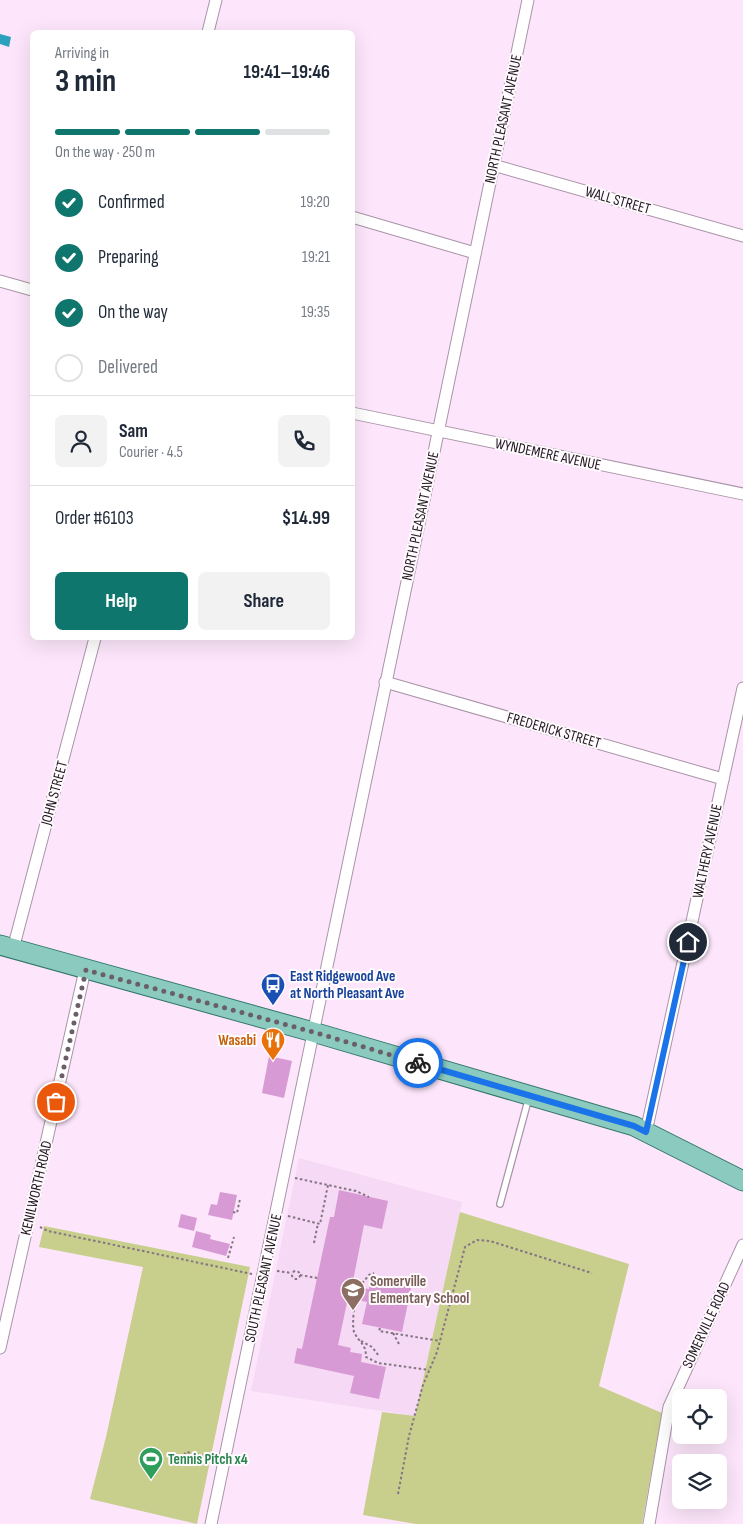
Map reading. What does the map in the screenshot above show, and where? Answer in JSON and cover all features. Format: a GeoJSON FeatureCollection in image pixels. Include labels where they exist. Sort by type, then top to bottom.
{"type":"FeatureCollection","features":[{"type":"Feature","properties":{"kind":"main road"},"geometry":{"type":"LineString","coordinates":[[7,947],[313,1032],[634,1126],[743,1181]]}},
{"type":"Feature","properties":{"kind":"street"},"geometry":{"type":"LineString","coordinates":[[208,30],[216,0]]}},
{"type":"Feature","properties":{"kind":"street","name":"NORTH PLEASANT AVENUE"},"geometry":{"type":"LineString","coordinates":[[313,1032],[494,165],[526,0]]}},
{"type":"Feature","properties":{"kind":"street","name":"WALL STREET"},"geometry":{"type":"LineString","coordinates":[[494,165],[743,236]]}},
{"type":"Feature","properties":{"kind":"street"},"geometry":{"type":"LineString","coordinates":[[355,218],[475,253]]}},
{"type":"Feature","properties":{"kind":"street"},"geometry":{"type":"LineString","coordinates":[[0,280],[30,289]]}},
{"type":"Feature","properties":{"kind":"street","name":"WYNDEMERE AVENUE"},"geometry":{"type":"LineString","coordinates":[[355,414],[743,494]]}},
{"type":"Feature","properties":{"kind":"street","name":"JOHN STREET"},"geometry":{"type":"LineString","coordinates":[[7,947],[94,640]]}},
{"type":"Feature","properties":{"kind":"street","name":"FREDERICK STREET"},"geometry":{"type":"LineString","coordinates":[[385,682],[723,779]]}},
{"type":"Feature","properties":{"kind":"street","name":"WALTHERY AVENUE"},"geometry":{"type":"LineString","coordinates":[[646,1132],[743,688]]}},
{"type":"Feature","properties":{"kind":"street","name":"KENILWORTH ROAD"},"geometry":{"type":"LineString","coordinates":[[0,1348],[86,970]]}},
{"type":"Feature","properties":{"kind":"street","name":"SOUTH PLEASANT AVENUE"},"geometry":{"type":"LineString","coordinates":[[211,1524],[313,1032]]}},
{"type":"Feature","properties":{"kind":"street","name":"SOMERVILLE ROAD"},"geometry":{"type":"LineString","coordinates":[[649,1524],[669,1407],[743,1245]]}},
{"type":"Feature","properties":{"kind":"lane"},"geometry":{"type":"LineString","coordinates":[[500,1204],[530,1095]]}},
{"type":"Feature","properties":{"kind":"path"},"geometry":{"type":"LineString","coordinates":[[295,1178],[360,1192],[369,1197]]}},
{"type":"Feature","properties":{"kind":"path"},"geometry":{"type":"LineString","coordinates":[[314,1243],[328,1184]]}},
{"type":"Feature","properties":{"kind":"path"},"geometry":{"type":"LineString","coordinates":[[233,1212],[237,1213],[240,1199]]}},
{"type":"Feature","properties":{"kind":"path"},"geometry":{"type":"LineString","coordinates":[[288,1216],[318,1223]]}},
{"type":"Feature","properties":{"kind":"path"},"geometry":{"type":"LineString","coordinates":[[40,1227],[67,1235],[252,1274]]}},
{"type":"Feature","properties":{"kind":"path"},"geometry":{"type":"LineString","coordinates":[[228,1258],[234,1237]]}},
{"type":"Feature","properties":{"kind":"path"},"geometry":{"type":"LineString","coordinates":[[398,1494],[409,1436],[429,1370],[437,1352],[465,1247],[474,1241],[490,1241],[592,1273]]}},
{"type":"Feature","properties":{"kind":"path"},"geometry":{"type":"LineString","coordinates":[[292,1274],[296,1270],[300,1275]]}},
{"type":"Feature","properties":{"kind":"path"},"geometry":{"type":"LineString","coordinates":[[277,1271],[292,1274],[296,1278],[300,1275],[317,1278]]}},
{"type":"Feature","properties":{"kind":"path"},"geometry":{"type":"LineString","coordinates":[[359,1287],[368,1275],[374,1273]]}},
{"type":"Feature","properties":{"kind":"path"},"geometry":{"type":"LineString","coordinates":[[355,1300],[352,1310],[354,1329],[365,1347],[366,1357],[396,1366],[429,1370]]}},
{"type":"Feature","properties":{"kind":"path"},"geometry":{"type":"LineString","coordinates":[[380,1328],[379,1330],[440,1341]]}},
{"type":"Feature","properties":{"kind":"path"},"geometry":{"type":"LineString","coordinates":[[393,1333],[399,1344]]}},
{"type":"Feature","properties":{"kind":"path"},"geometry":{"type":"LineString","coordinates":[[361,1341],[372,1347],[379,1356]]}},
{"type":"Feature","properties":{"kind":"path"},"geometry":{"type":"LineString","coordinates":[[184,1455],[186,1452],[213,1458]]}},
{"type":"Feature","properties":{"kind":"shaded area","name":"Somerville Elementary School"},"geometry":{"type":"Polygon","coordinates":[[[299,1158],[462,1202],[415,1416],[251,1391],[299,1158]]]}},
{"type":"Feature","properties":{"kind":"green space"},"geometry":{"type":"Polygon","coordinates":[[[460,1212],[629,1264],[599,1386],[662,1413],[642,1524],[416,1524],[363,1515],[382,1412],[415,1416],[460,1212]]]}},
{"type":"Feature","properties":{"kind":"green space"},"geometry":{"type":"Polygon","coordinates":[[[44,1226],[250,1267],[197,1524],[90,1499],[106,1437],[143,1267],[39,1247],[44,1226]]]}},
{"type":"Feature","properties":{"kind":"water"},"geometry":{"type":"Polygon","coordinates":[[[0,34],[11,37],[9,47],[0,44],[0,34]]]}},
{"type":"Feature","properties":{"kind":"building"},"geometry":{"type":"Polygon","coordinates":[[[269,1056],[292,1061],[284,1098],[262,1093],[269,1056]]]}},
{"type":"Feature","properties":{"kind":"building"},"geometry":{"type":"Polygon","coordinates":[[[339,1190],[388,1201],[382,1229],[364,1225],[352,1286],[369,1289],[371,1279],[411,1288],[402,1332],[362,1324],[367,1302],[348,1298],[338,1345],[351,1348],[350,1352],[362,1354],[361,1362],[386,1367],[379,1399],[350,1393],[354,1376],[294,1363],[297,1348],[302,1349],[330,1217],[334,1217],[339,1190]]]}},
{"type":"Feature","properties":{"kind":"building"},"geometry":{"type":"Polygon","coordinates":[[[220,1192],[237,1195],[232,1220],[208,1215],[211,1204],[217,1205],[220,1192]]]}},
{"type":"Feature","properties":{"kind":"building"},"geometry":{"type":"Polygon","coordinates":[[[181,1214],[197,1218],[194,1231],[178,1227],[181,1214]]]}},
{"type":"Feature","properties":{"kind":"building"},"geometry":{"type":"Polygon","coordinates":[[[196,1231],[211,1235],[210,1239],[230,1244],[226,1256],[192,1247],[196,1231]]]}},
{"type":"Feature","properties":{"kind":"way so far"},"geometry":{"type":"LineString","coordinates":[[56,1102],[86,970],[313,1032],[418,1063]]}},
{"type":"Feature","properties":{"kind":"place","name":"East Ridgewood Ave at North Pleasant Ave"},"geometry":{"type":"Point","coordinates":[273,1006]}},
{"type":"Feature","properties":{"kind":"place","name":"Wasabi"},"geometry":{"type":"Point","coordinates":[273,1061]}},
{"type":"Feature","properties":{"kind":"place","name":"Somerville Elementary School"},"geometry":{"type":"Point","coordinates":[353,1311]}},
{"type":"Feature","properties":{"kind":"place","name":"Tennis Pitch x4"},"geometry":{"type":"Point","coordinates":[151,1480]}},
{"type":"Feature","properties":{"kind":"route"},"geometry":{"type":"LineString","coordinates":[[418,1063],[634,1126],[646,1132],[688,942]]}}]}
